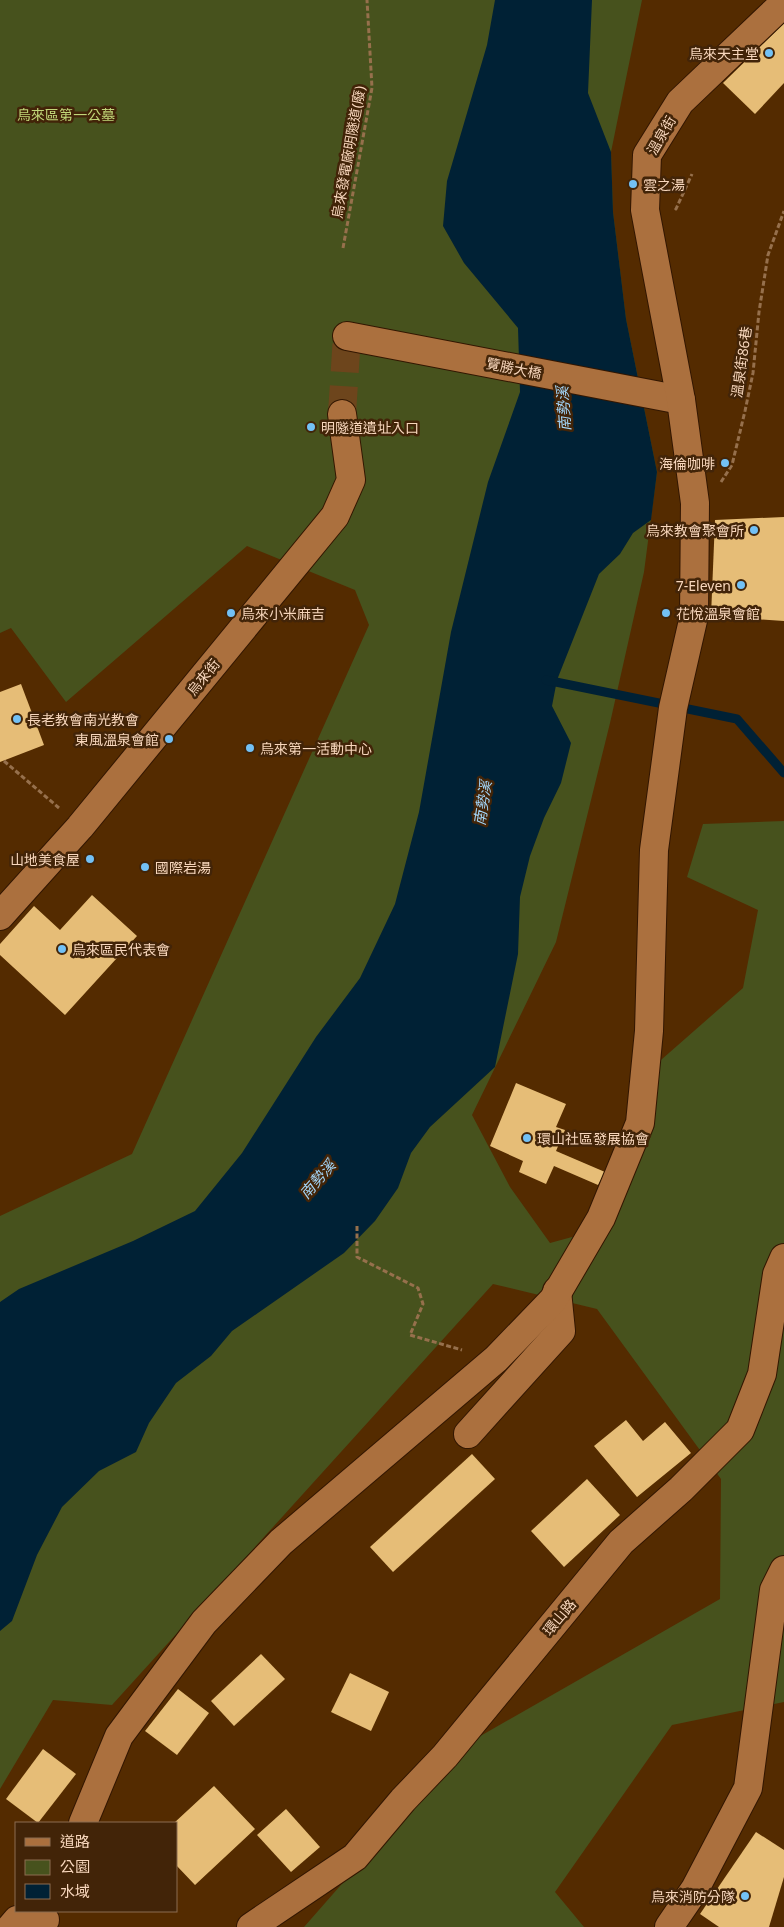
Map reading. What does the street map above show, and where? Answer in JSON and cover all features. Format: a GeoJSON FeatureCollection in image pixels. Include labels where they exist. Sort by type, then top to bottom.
{"type":"FeatureCollection","features":[{"type":"Feature","properties":{"kind":"street","name":"溫泉街"},"geometry":{"type":"LineString","coordinates":[[83,1822],[119,1736],[204,1622],[281,1542],[496,1359],[553,1300],[601,1218],[640,1123],[649,1031],[654,850],[672,708],[694,616],[695,503],[681,400],[645,210],[647,156],[680,102],[784,3]]}},
{"type":"Feature","properties":{"kind":"street","name":"覽勝大橋"},"geometry":{"type":"LineString","coordinates":[[347,336],[681,400]]}},
{"type":"Feature","properties":{"kind":"street","name":"烏來街"},"geometry":{"type":"LineString","coordinates":[[0,916],[80,827],[335,516],[351,480],[342,414]]}},
{"type":"Feature","properties":{"kind":"street","name":"環山路"},"geometry":{"type":"LineString","coordinates":[[251,1927],[354,1857],[403,1800],[445,1756],[621,1542],[682,1488],[740,1430],[762,1374],[777,1274],[784,1258]]}},
{"type":"Feature","properties":{"kind":"street"},"geometry":{"type":"LineString","coordinates":[[468,1434],[561,1331],[557,1291]]}},
{"type":"Feature","properties":{"kind":"street"},"geometry":{"type":"LineString","coordinates":[[669,1927],[695,1889],[748,1788],[774,1590],[784,1570]]}},
{"type":"Feature","properties":{"kind":"street"},"geometry":{"type":"LineString","coordinates":[[11,1927],[17,1920],[45,1919]]}},
{"type":"Feature","properties":{"kind":"path","name":"烏來發電廠明隧道(廢)"},"geometry":{"type":"LineString","coordinates":[[343,248],[372,88],[367,0]]}},
{"type":"Feature","properties":{"kind":"path","name":"溫泉街86巷"},"geometry":{"type":"LineString","coordinates":[[695,503],[722,481],[732,464],[753,373],[759,312],[768,255],[784,211]]}},
{"type":"Feature","properties":{"kind":"path"},"geometry":{"type":"LineString","coordinates":[[4,761],[80,827]]}},
{"type":"Feature","properties":{"kind":"path"},"geometry":{"type":"LineString","coordinates":[[357,1226],[357,1257],[418,1288],[423,1304],[410,1336],[496,1359]]}},
{"type":"Feature","properties":{"kind":"green space","name":"烏來區第一公墓"},"geometry":{"type":"Polygon","coordinates":[[[0,0],[642,0],[611,152],[613,212],[626,319],[657,472],[644,572],[610,723],[556,942],[472,1115],[510,1187],[550,1243],[605,1228],[645,1074],[743,988],[758,910],[687,877],[703,824],[784,821],[784,1702],[672,1725],[555,1892],[584,1927],[304,1927],[463,1746],[720,1599],[721,1479],[597,1309],[493,1284],[112,1705],[53,1700],[0,1789],[0,1216],[132,1154],[369,625],[355,590],[247,546],[66,702],[11,628],[0,633],[0,0]]]}},
{"type":"Feature","properties":{"kind":"water","name":"南勢溪"},"geometry":{"type":"Polygon","coordinates":[[[495,0],[592,0],[588,93],[611,152],[613,212],[626,319],[657,472],[651,520],[633,533],[620,554],[599,574],[557,680],[552,706],[571,743],[561,783],[544,818],[530,856],[520,897],[518,954],[495,1067],[430,1127],[411,1153],[398,1188],[375,1221],[344,1253],[232,1331],[211,1356],[176,1383],[149,1423],[136,1452],[99,1471],[62,1507],[37,1555],[12,1621],[0,1631],[0,1302],[19,1289],[133,1241],[195,1211],[242,1153],[316,1037],[360,978],[395,904],[419,812],[451,632],[488,482],[520,392],[518,328],[464,263],[443,226],[447,181],[487,45],[495,0]]]}},
{"type":"Feature","properties":{"kind":"building","name":"烏來天主堂"},"geometry":{"type":"Polygon","coordinates":[[[784,23],[784,83],[755,114],[723,83],[784,23]]]}},
{"type":"Feature","properties":{"kind":"building"},"geometry":{"type":"Polygon","coordinates":[[[784,517],[784,621],[711,616],[715,520],[784,517]]]}},
{"type":"Feature","properties":{"kind":"building","name":"長老教會南光教會"},"geometry":{"type":"Polygon","coordinates":[[[21,684],[44,745],[0,762],[0,692],[21,684]]]}},
{"type":"Feature","properties":{"kind":"building","name":"烏來區民代表會"},"geometry":{"type":"Polygon","coordinates":[[[92,895],[137,936],[65,1015],[0,955],[0,944],[34,906],[60,930],[92,895]]]}},
{"type":"Feature","properties":{"kind":"building","name":"環山社區發展協會"},"geometry":{"type":"Polygon","coordinates":[[[516,1083],[566,1104],[556,1127],[565,1130],[556,1151],[605,1172],[598,1185],[554,1166],[546,1184],[519,1172],[523,1161],[490,1146],[516,1083]]]}},
{"type":"Feature","properties":{"kind":"building"},"geometry":{"type":"Polygon","coordinates":[[[626,1420],[643,1441],[665,1422],[691,1453],[637,1497],[594,1446],[626,1420]]]}},
{"type":"Feature","properties":{"kind":"building"},"geometry":{"type":"Polygon","coordinates":[[[472,1454],[495,1479],[393,1572],[370,1547],[472,1454]]]}},
{"type":"Feature","properties":{"kind":"building"},"geometry":{"type":"Polygon","coordinates":[[[587,1479],[620,1515],[564,1567],[531,1531],[587,1479]]]}},
{"type":"Feature","properties":{"kind":"building"},"geometry":{"type":"Polygon","coordinates":[[[261,1654],[285,1679],[234,1726],[211,1701],[261,1654]]]}},
{"type":"Feature","properties":{"kind":"building"},"geometry":{"type":"Polygon","coordinates":[[[350,1673],[389,1692],[371,1731],[331,1712],[350,1673]]]}},
{"type":"Feature","properties":{"kind":"building"},"geometry":{"type":"Polygon","coordinates":[[[178,1689],[209,1713],[177,1755],[145,1731],[178,1689]]]}},
{"type":"Feature","properties":{"kind":"building"},"geometry":{"type":"Polygon","coordinates":[[[43,1749],[76,1774],[39,1822],[6,1799],[43,1749]]]}},
{"type":"Feature","properties":{"kind":"building"},"geometry":{"type":"Polygon","coordinates":[[[214,1786],[255,1829],[195,1885],[178,1867],[178,1822],[175,1822],[214,1786]]]}},
{"type":"Feature","properties":{"kind":"building"},"geometry":{"type":"Polygon","coordinates":[[[286,1809],[320,1847],[291,1872],[257,1835],[286,1809]]]}},
{"type":"Feature","properties":{"kind":"building","name":"烏來消防分隊"},"geometry":{"type":"Polygon","coordinates":[[[756,1832],[784,1850],[784,1877],[769,1927],[719,1927],[700,1914],[756,1832]]]}},
{"type":"Feature","properties":{"kind":"waterway"},"geometry":{"type":"LineString","coordinates":[[546,680],[737,719],[784,773]]}},
{"type":"Feature","properties":{"kind":"tunnel"},"geometry":{"type":"LineString","coordinates":[[342,414],[347,336]]}},
{"type":"Feature","properties":{"kind":"place","name":"烏來天主堂"},"geometry":{"type":"Point","coordinates":[769,53]}},
{"type":"Feature","properties":{"kind":"place","name":"雲之湯"},"geometry":{"type":"Point","coordinates":[633,184]}},
{"type":"Feature","properties":{"kind":"place","name":"明隧道遺址入口"},"geometry":{"type":"Point","coordinates":[311,427]}},
{"type":"Feature","properties":{"kind":"place","name":"海倫咖啡"},"geometry":{"type":"Point","coordinates":[725,463]}},
{"type":"Feature","properties":{"kind":"place","name":"烏來教會聚會所"},"geometry":{"type":"Point","coordinates":[754,530]}},
{"type":"Feature","properties":{"kind":"place","name":"7-Eleven"},"geometry":{"type":"Point","coordinates":[741,585]}},
{"type":"Feature","properties":{"kind":"place","name":"烏來小米麻吉"},"geometry":{"type":"Point","coordinates":[231,613]}},
{"type":"Feature","properties":{"kind":"place","name":"花悅溫泉會館"},"geometry":{"type":"Point","coordinates":[666,613]}},
{"type":"Feature","properties":{"kind":"place","name":"長老教會南光教會"},"geometry":{"type":"Point","coordinates":[17,719]}},
{"type":"Feature","properties":{"kind":"place","name":"東風溫泉會館"},"geometry":{"type":"Point","coordinates":[169,739]}},
{"type":"Feature","properties":{"kind":"place","name":"烏來第一活動中心"},"geometry":{"type":"Point","coordinates":[250,748]}},
{"type":"Feature","properties":{"kind":"place","name":"山地美食屋"},"geometry":{"type":"Point","coordinates":[90,859]}},
{"type":"Feature","properties":{"kind":"place","name":"國際岩湯"},"geometry":{"type":"Point","coordinates":[145,867]}},
{"type":"Feature","properties":{"kind":"place","name":"烏來區民代表會"},"geometry":{"type":"Point","coordinates":[62,949]}},
{"type":"Feature","properties":{"kind":"place","name":"環山社區發展協會"},"geometry":{"type":"Point","coordinates":[527,1138]}},
{"type":"Feature","properties":{"kind":"place","name":"烏來消防分隊"},"geometry":{"type":"Point","coordinates":[745,1896]}}]}
